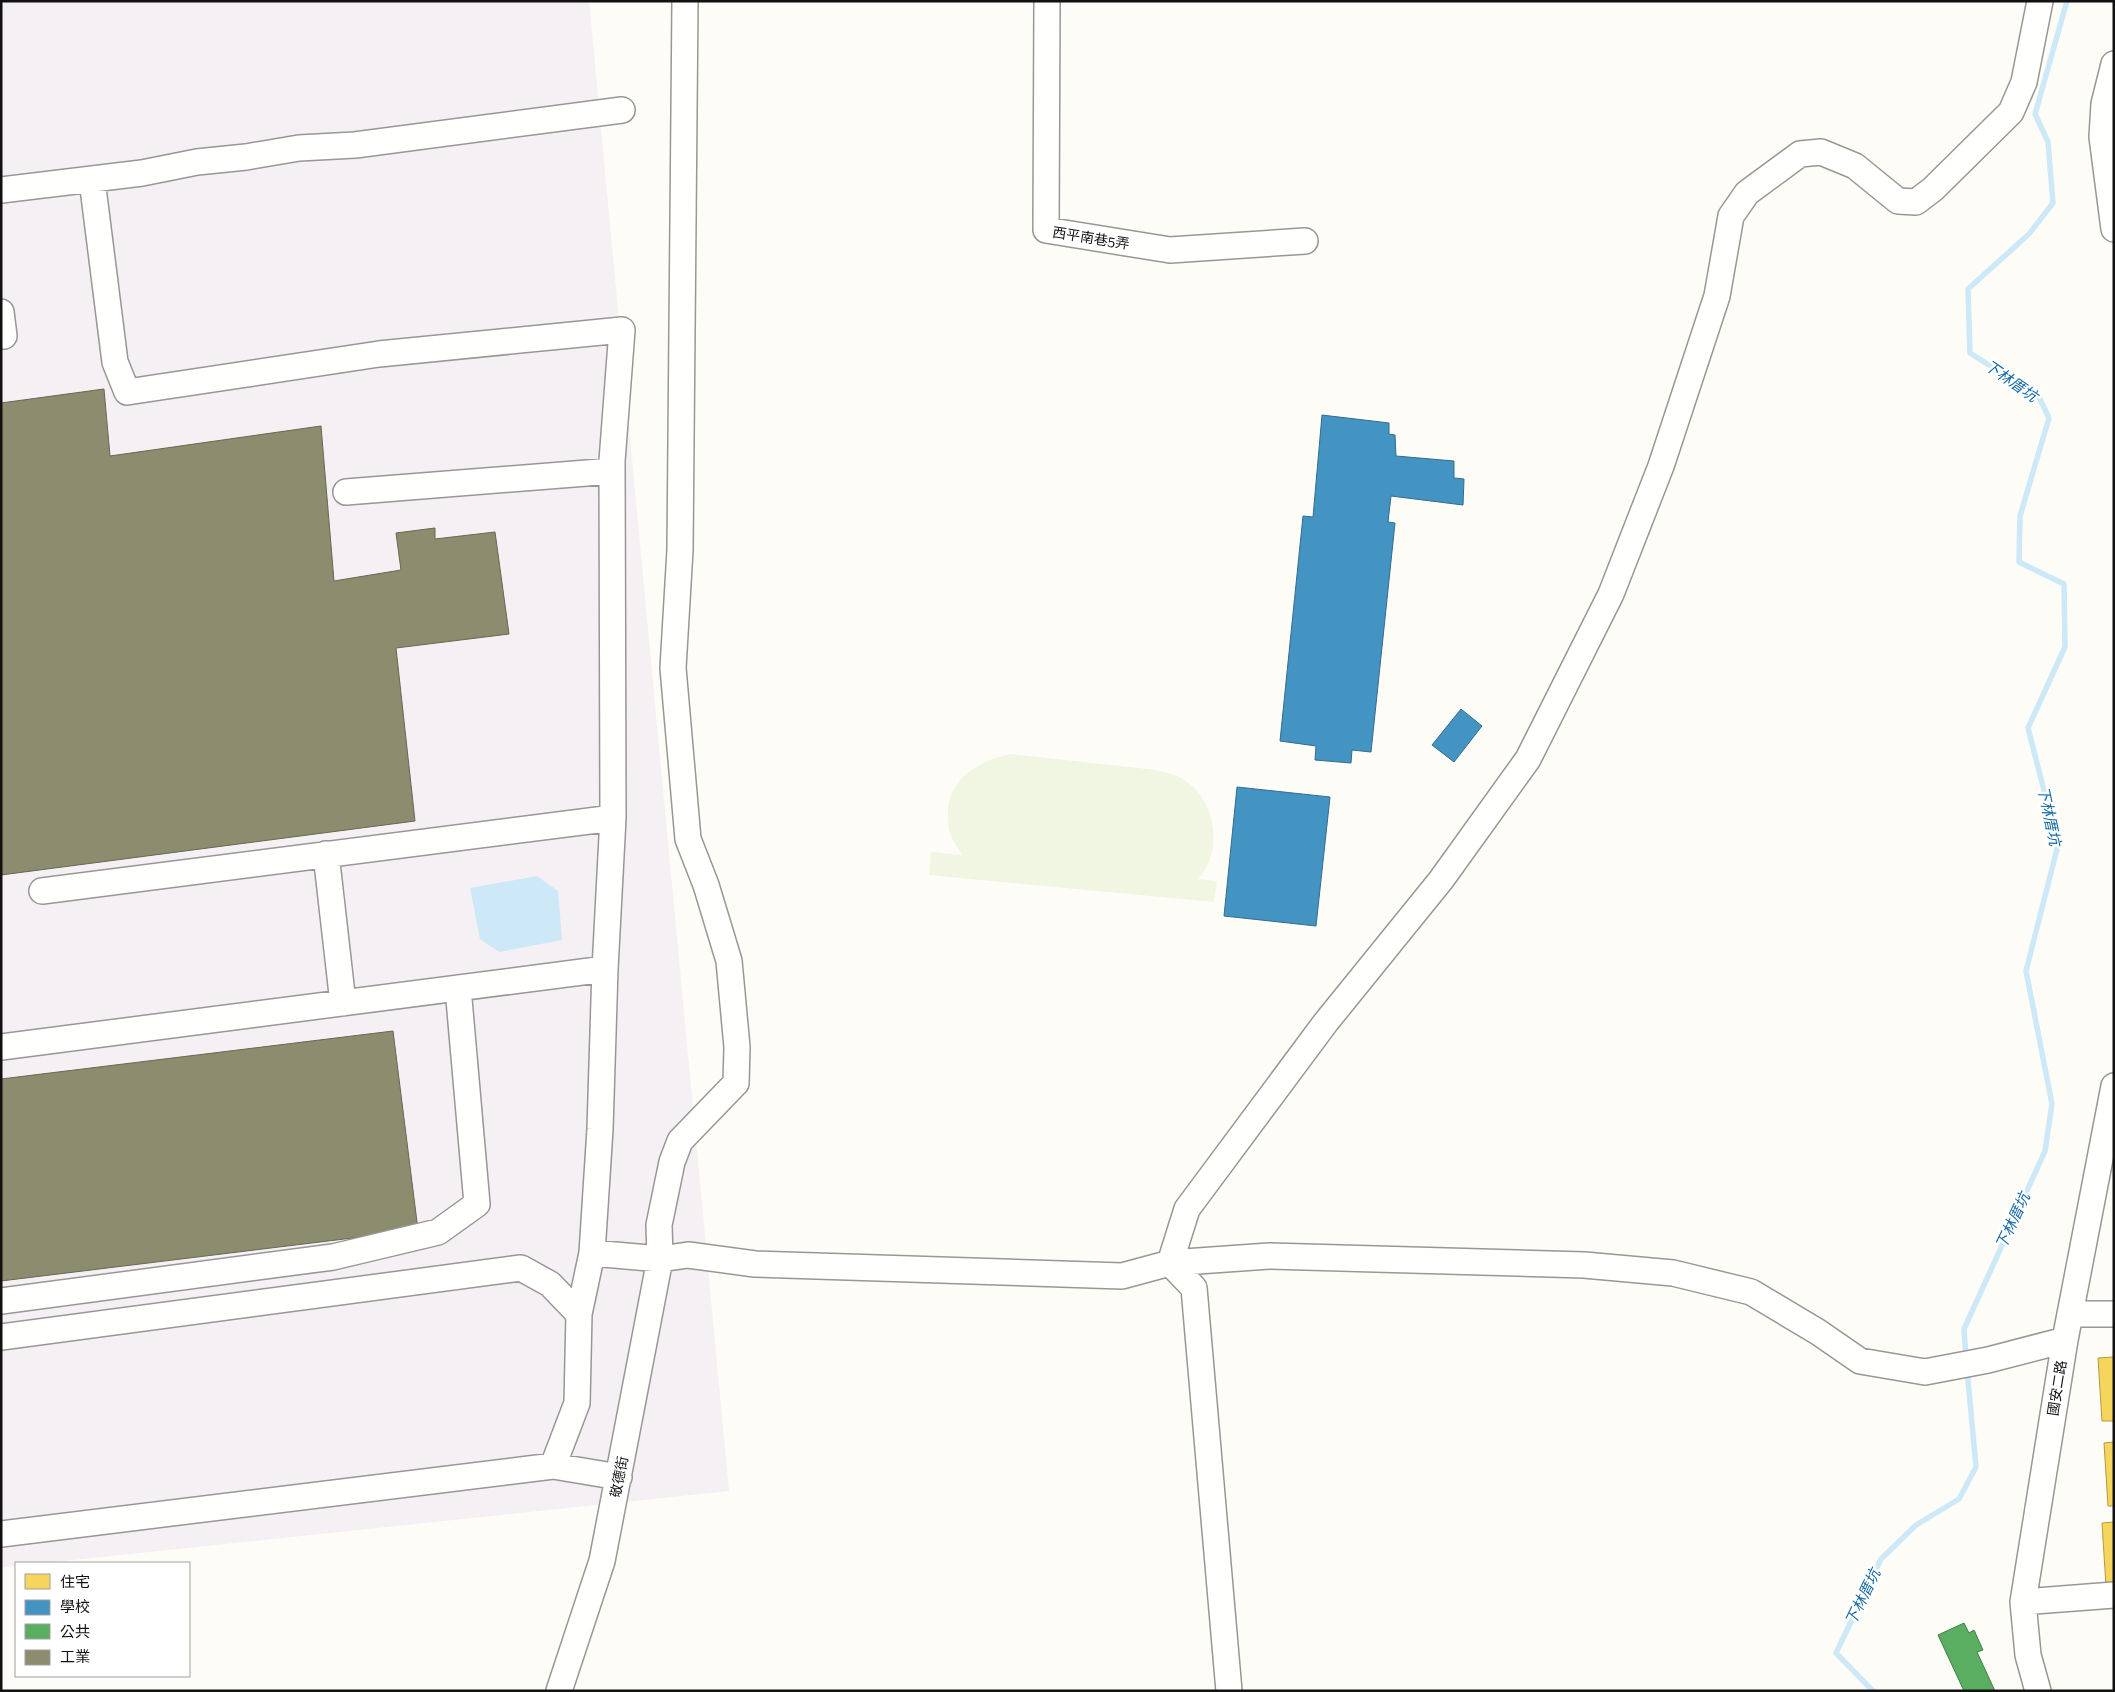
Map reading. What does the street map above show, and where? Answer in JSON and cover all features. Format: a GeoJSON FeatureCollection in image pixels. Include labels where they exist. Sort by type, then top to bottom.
{"type":"FeatureCollection","features":[{"type":"Feature","properties":{"kind":"street","name":"敬德街"},"geometry":{"type":"LineString","coordinates":[[559,1691],[602,1561],[660,1259],[659,1225],[672,1162],[680,1141],[736,1083],[736,1047],[729,961],[706,885],[688,839],[673,668],[680,550],[685,1]]}},
{"type":"Feature","properties":{"kind":"street","name":"西平南巷5弄"},"geometry":{"type":"LineString","coordinates":[[1047,1],[1046,230],[1170,250],[1305,241]]}},
{"type":"Feature","properties":{"kind":"street"},"geometry":{"type":"LineString","coordinates":[[1170,1263],[1187,1209],[1326,1022],[1441,880],[1528,759],[1611,594],[1661,466],[1717,296],[1731,216],[1747,193],[1800,154],[1821,152],[1855,166],[1898,201],[1916,202],[1933,189],[2011,112],[2024,82],[2040,1]]}},
{"type":"Feature","properties":{"kind":"street"},"geometry":{"type":"LineString","coordinates":[[2114,64],[2104,104],[2102,137],[2114,229]]}},
{"type":"Feature","properties":{"kind":"street"},"geometry":{"type":"LineString","coordinates":[[1,190],[92,180],[197,162],[246,157],[299,148],[355,145],[622,110]]}},
{"type":"Feature","properties":{"kind":"street"},"geometry":{"type":"LineString","coordinates":[[92,180],[115,362],[127,392],[379,354],[622,330],[612,471],[613,818],[605,969],[600,1129],[592,1253],[579,1314],[577,1403],[553,1466]]}},
{"type":"Feature","properties":{"kind":"street"},"geometry":{"type":"LineString","coordinates":[[346,492],[612,471]]}},
{"type":"Feature","properties":{"kind":"street"},"geometry":{"type":"LineString","coordinates":[[42,891],[613,818]]}},
{"type":"Feature","properties":{"kind":"street"},"geometry":{"type":"LineString","coordinates":[[326,854],[343,1003]]}},
{"type":"Feature","properties":{"kind":"street"},"geometry":{"type":"LineString","coordinates":[[1,1047],[605,969]]}},
{"type":"Feature","properties":{"kind":"street"},"geometry":{"type":"LineString","coordinates":[[1,1301],[333,1257],[438,1232],[477,1204],[458,988]]}},
{"type":"Feature","properties":{"kind":"street","name":"國安二路"},"geometry":{"type":"LineString","coordinates":[[2038,1691],[2028,1655],[2023,1602],[2065,1340],[2113,1092]]}},
{"type":"Feature","properties":{"kind":"street"},"geometry":{"type":"LineString","coordinates":[[592,1253],[660,1259],[688,1255],[755,1264],[1122,1276],[1170,1263],[1269,1256],[1584,1265],[1673,1273],[1750,1292],[1818,1332],[1860,1360],[1925,1372],[1979,1362],[2065,1340]]}},
{"type":"Feature","properties":{"kind":"street"},"geometry":{"type":"LineString","coordinates":[[1170,1263],[1194,1288],[1229,1691]]}},
{"type":"Feature","properties":{"kind":"street"},"geometry":{"type":"LineString","coordinates":[[1,1337],[521,1268],[550,1284],[579,1314]]}},
{"type":"Feature","properties":{"kind":"street"},"geometry":{"type":"LineString","coordinates":[[2070,1314],[2114,1314]]}},
{"type":"Feature","properties":{"kind":"street"},"geometry":{"type":"LineString","coordinates":[[1,1534],[553,1466],[619,1477]]}},
{"type":"Feature","properties":{"kind":"street"},"geometry":{"type":"LineString","coordinates":[[2023,1602],[2114,1595]]}},
{"type":"Feature","properties":{"kind":"shaded area"},"geometry":{"type":"Polygon","coordinates":[[[1,1],[589,1],[729,1491],[54,1562],[15,1562],[15,1566],[1,1568],[1,1]]]}},
{"type":"Feature","properties":{"kind":"green space"},"geometry":{"type":"Polygon","coordinates":[[[1011,754],[1156,770],[1183,779],[1200,794],[1211,818],[1213,844],[1211,857],[1206,869],[1198,879],[1217,881],[1214,902],[929,875],[931,852],[962,855],[952,838],[948,825],[950,800],[960,780],[978,766],[1011,754]]]}},
{"type":"Feature","properties":{"kind":"water"},"geometry":{"type":"Polygon","coordinates":[[[537,876],[558,891],[562,940],[499,952],[480,939],[470,888],[537,876]]]}},
{"type":"Feature","properties":{"kind":"building: 住宅"},"geometry":{"type":"Polygon","coordinates":[[[2114,1357],[2114,1421],[2102,1421],[2098,1358],[2114,1357]]]}},
{"type":"Feature","properties":{"kind":"building: 住宅"},"geometry":{"type":"Polygon","coordinates":[[[2114,1442],[2114,1506],[2108,1506],[2104,1443],[2114,1442]]]}},
{"type":"Feature","properties":{"kind":"building: 住宅"},"geometry":{"type":"Polygon","coordinates":[[[2114,1522],[2114,1586],[2106,1586],[2102,1523],[2114,1522]]]}},
{"type":"Feature","properties":{"kind":"building: 學校"},"geometry":{"type":"Polygon","coordinates":[[[1322,415],[1389,423],[1389,434],[1395,435],[1396,456],[1454,461],[1454,478],[1464,479],[1463,505],[1391,496],[1388,522],[1395,523],[1371,752],[1352,750],[1351,763],[1315,760],[1316,746],[1280,741],[1303,516],[1313,517],[1322,415]]]}},
{"type":"Feature","properties":{"kind":"building: 學校"},"geometry":{"type":"Polygon","coordinates":[[[1461,709],[1482,726],[1454,762],[1432,745],[1461,709]]]}},
{"type":"Feature","properties":{"kind":"building: 學校"},"geometry":{"type":"Polygon","coordinates":[[[1237,787],[1330,797],[1316,926],[1224,916],[1237,787]]]}},
{"type":"Feature","properties":{"kind":"building: 公共"},"geometry":{"type":"Polygon","coordinates":[[[1964,1623],[1969,1633],[1974,1630],[1983,1650],[1977,1652],[1995,1691],[1964,1691],[1938,1635],[1964,1623]]]}},
{"type":"Feature","properties":{"kind":"building: 工業"},"geometry":{"type":"Polygon","coordinates":[[[104,389],[110,456],[321,426],[334,581],[401,570],[396,533],[435,528],[435,539],[495,532],[509,634],[396,648],[415,821],[1,875],[1,403],[104,389]]]}},
{"type":"Feature","properties":{"kind":"building: 工業"},"geometry":{"type":"Polygon","coordinates":[[[393,1031],[418,1230],[1,1281],[1,1079],[393,1031]]]}},
{"type":"Feature","properties":{"kind":"waterway","name":"下林厝坑"},"geometry":{"type":"LineString","coordinates":[[1966,1358],[1964,1329],[2045,1151],[2052,1104],[2026,971],[2058,845],[2028,728],[2065,647],[2064,584],[2019,562],[2020,516],[2049,418],[2039,397],[1970,353],[1968,289],[2029,234],[2053,203],[2048,142],[2035,114],[2067,1]]}},
{"type":"Feature","properties":{"kind":"waterway","name":"下林厝坑"},"geometry":{"type":"LineString","coordinates":[[1873,1691],[1836,1653],[1881,1559],[1916,1525],[1959,1499],[1976,1467],[1967,1369]]}}]}
